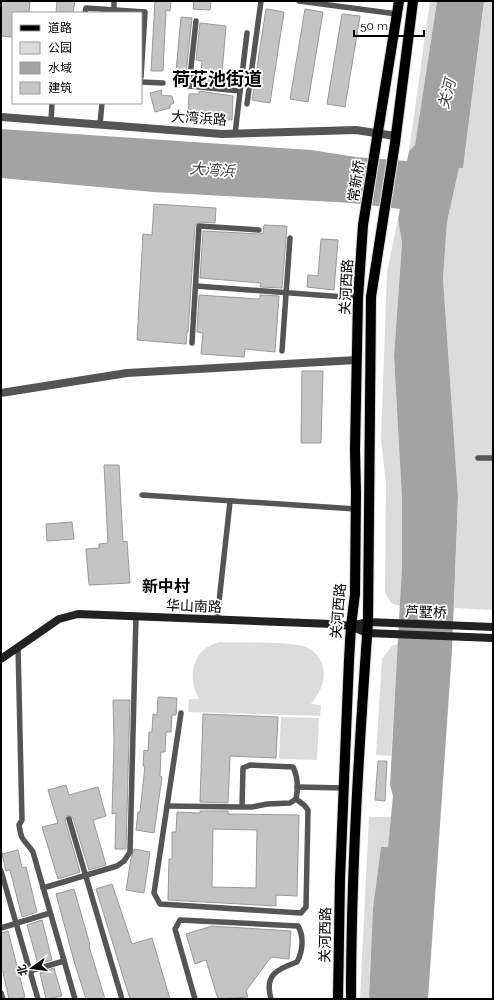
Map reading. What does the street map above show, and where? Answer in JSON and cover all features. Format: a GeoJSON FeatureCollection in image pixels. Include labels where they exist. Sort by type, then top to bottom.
{"type":"FeatureCollection","features":[{"type":"Feature","properties":{"kind":"main road"},"geometry":{"type":"LineString","coordinates":[[378,138],[399,1]]}},
{"type":"Feature","properties":{"kind":"main road"},"geometry":{"type":"LineString","coordinates":[[395,139],[412,1]]}},
{"type":"Feature","properties":{"kind":"main road","name":"常新桥"},"geometry":{"type":"LineString","coordinates":[[363,225],[378,138]]}},
{"type":"Feature","properties":{"kind":"main road","name":"关河西路"},"geometry":{"type":"LineString","coordinates":[[351,996],[352,876],[363,666],[368,622],[371,297],[395,139]]}},
{"type":"Feature","properties":{"kind":"main road","name":"关河西路"},"geometry":{"type":"LineString","coordinates":[[337,999],[350,626],[355,594],[355,450],[358,298],[363,225]]}},
{"type":"Feature","properties":{"kind":"street","name":"大湾浜路"},"geometry":{"type":"LineString","coordinates":[[1,117],[235,134],[356,130],[378,138],[395,139]]}},
{"type":"Feature","properties":{"kind":"street"},"geometry":{"type":"LineString","coordinates":[[1,393],[127,373],[357,360]]}},
{"type":"Feature","properties":{"kind":"street","name":"华山南路"},"geometry":{"type":"LineString","coordinates":[[1,659],[59,619],[78,614],[350,626]]}},
{"type":"Feature","properties":{"kind":"street","name":"芦墅桥"},"geometry":{"type":"LineString","coordinates":[[350,626],[368,622],[493,627]]}},
{"type":"Feature","properties":{"kind":"street"},"geometry":{"type":"LineString","coordinates":[[350,626],[367,633]]}},
{"type":"Feature","properties":{"kind":"street","name":"芦墅桥"},"geometry":{"type":"LineString","coordinates":[[367,633],[493,638]]}},
{"type":"Feature","properties":{"kind":"street"},"geometry":{"type":"LineString","coordinates":[[337,999],[351,996]]}},
{"type":"Feature","properties":{"kind":"lane"},"geometry":{"type":"LineString","coordinates":[[114,1],[114,12]]}},
{"type":"Feature","properties":{"kind":"lane"},"geometry":{"type":"LineString","coordinates":[[247,104],[261,1]]}},
{"type":"Feature","properties":{"kind":"lane"},"geometry":{"type":"LineString","coordinates":[[299,1],[397,14]]}},
{"type":"Feature","properties":{"kind":"lane"},"geometry":{"type":"LineString","coordinates":[[85,12],[86,8],[114,12],[146,12],[142,64]]}},
{"type":"Feature","properties":{"kind":"lane"},"geometry":{"type":"LineString","coordinates":[[196,21],[189,86],[240,91]]}},
{"type":"Feature","properties":{"kind":"lane"},"geometry":{"type":"LineString","coordinates":[[235,134],[247,33]]}},
{"type":"Feature","properties":{"kind":"lane"},"geometry":{"type":"LineString","coordinates":[[142,82],[164,83]]}},
{"type":"Feature","properties":{"kind":"lane"},"geometry":{"type":"LineString","coordinates":[[51,121],[52,104]]}},
{"type":"Feature","properties":{"kind":"lane"},"geometry":{"type":"LineString","coordinates":[[100,124],[102,104]]}},
{"type":"Feature","properties":{"kind":"lane"},"geometry":{"type":"LineString","coordinates":[[192,343],[199,226],[260,230]]}},
{"type":"Feature","properties":{"kind":"lane"},"geometry":{"type":"LineString","coordinates":[[282,351],[290,238]]}},
{"type":"Feature","properties":{"kind":"lane"},"geometry":{"type":"LineString","coordinates":[[196,286],[358,298]]}},
{"type":"Feature","properties":{"kind":"lane"},"geometry":{"type":"LineString","coordinates":[[478,458],[493,458]]}},
{"type":"Feature","properties":{"kind":"lane"},"geometry":{"type":"LineString","coordinates":[[142,495],[230,502],[356,508]]}},
{"type":"Feature","properties":{"kind":"lane"},"geometry":{"type":"LineString","coordinates":[[217,620],[230,502]]}},
{"type":"Feature","properties":{"kind":"lane"},"geometry":{"type":"LineString","coordinates":[[43,888],[117,866],[124,861],[130,852],[136,616]]}},
{"type":"Feature","properties":{"kind":"lane"},"geometry":{"type":"LineString","coordinates":[[18,646],[22,820],[19,825],[22,841],[32,852],[75,999]]}},
{"type":"Feature","properties":{"kind":"lane"},"geometry":{"type":"LineString","coordinates":[[182,713],[154,893],[160,904],[301,913],[306,907],[308,810],[296,799]]}},
{"type":"Feature","properties":{"kind":"lane"},"geometry":{"type":"LineString","coordinates":[[242,807],[243,768],[250,765],[293,767],[296,774],[296,799]]}},
{"type":"Feature","properties":{"kind":"lane"},"geometry":{"type":"LineString","coordinates":[[297,787],[344,788]]}},
{"type":"Feature","properties":{"kind":"lane"},"geometry":{"type":"LineString","coordinates":[[167,806],[252,807],[267,804],[290,803],[296,799]]}},
{"type":"Feature","properties":{"kind":"lane"},"geometry":{"type":"LineString","coordinates":[[69,820],[122,999]]}},
{"type":"Feature","properties":{"kind":"lane"},"geometry":{"type":"LineString","coordinates":[[1,870],[38,999]]}},
{"type":"Feature","properties":{"kind":"lane"},"geometry":{"type":"LineString","coordinates":[[1,928],[50,913]]}},
{"type":"Feature","properties":{"kind":"lane"},"geometry":{"type":"LineString","coordinates":[[195,999],[175,929],[180,920],[298,926],[302,933],[300,955],[297,962],[281,968],[269,981],[267,987],[270,999]]}},
{"type":"Feature","properties":{"kind":"lane"},"geometry":{"type":"LineString","coordinates":[[30,971],[64,961]]}},
{"type":"Feature","properties":{"kind":"lane"},"geometry":{"type":"LineString","coordinates":[[1,993],[3,999]]}},
{"type":"Feature","properties":{"kind":"green space"},"geometry":{"type":"Polygon","coordinates":[[[430,1],[437,1],[415,145],[409,151],[430,1]]]}},
{"type":"Feature","properties":{"kind":"green space"},"geometry":{"type":"Polygon","coordinates":[[[484,1],[493,1],[493,610],[454,608],[458,497],[443,278],[447,222],[459,168],[463,168],[484,1]]]}},
{"type":"Feature","properties":{"kind":"green space"},"geometry":{"type":"Polygon","coordinates":[[[398,219],[402,243],[394,356],[402,499],[402,566],[400,606],[391,603],[385,593],[386,484],[381,439],[387,272],[398,219]]]}},
{"type":"Feature","properties":{"kind":"green space"},"geometry":{"type":"Polygon","coordinates":[[[220,642],[289,644],[306,647],[312,651],[321,661],[324,672],[322,687],[311,704],[321,705],[320,716],[188,712],[189,699],[199,699],[193,681],[194,664],[204,650],[211,645],[220,642]]]}},
{"type":"Feature","properties":{"kind":"green space"},"geometry":{"type":"Polygon","coordinates":[[[393,645],[398,645],[391,756],[376,755],[382,659],[393,645]]]}},
{"type":"Feature","properties":{"kind":"green space"},"geometry":{"type":"Polygon","coordinates":[[[281,717],[319,718],[317,760],[279,759],[281,717]]]}},
{"type":"Feature","properties":{"kind":"green space"},"geometry":{"type":"Polygon","coordinates":[[[369,817],[391,817],[388,848],[381,847],[373,908],[369,999],[360,999],[369,817]]]}},
{"type":"Feature","properties":{"kind":"water"},"geometry":{"type":"Polygon","coordinates":[[[437,1],[484,1],[463,168],[459,168],[447,222],[443,278],[458,497],[452,651],[428,999],[369,999],[373,908],[381,847],[388,847],[393,796],[390,785],[402,566],[402,499],[394,356],[402,243],[398,219],[400,209],[352,203],[153,192],[1,178],[1,129],[311,150],[356,157],[407,161],[409,151],[415,145],[437,1]]]}},
{"type":"Feature","properties":{"kind":"building"},"geometry":{"type":"Polygon","coordinates":[[[1,1],[30,1],[29,12],[12,12],[12,37],[1,36],[1,1]]]}},
{"type":"Feature","properties":{"kind":"building"},"geometry":{"type":"Polygon","coordinates":[[[57,1],[75,1],[73,12],[56,12],[57,1]]]}},
{"type":"Feature","properties":{"kind":"building"},"geometry":{"type":"Polygon","coordinates":[[[155,1],[171,1],[170,11],[166,10],[163,71],[151,71],[155,1]]]}},
{"type":"Feature","properties":{"kind":"building"},"geometry":{"type":"Polygon","coordinates":[[[194,1],[211,1],[210,10],[193,9],[194,1]]]}},
{"type":"Feature","properties":{"kind":"building"},"geometry":{"type":"Polygon","coordinates":[[[266,9],[284,12],[270,103],[252,100],[266,9]]]}},
{"type":"Feature","properties":{"kind":"building"},"geometry":{"type":"Polygon","coordinates":[[[305,9],[323,12],[308,102],[290,99],[305,9]]]}},
{"type":"Feature","properties":{"kind":"building"},"geometry":{"type":"Polygon","coordinates":[[[342,14],[360,16],[345,107],[327,104],[342,14]]]}},
{"type":"Feature","properties":{"kind":"building"},"geometry":{"type":"Polygon","coordinates":[[[181,17],[192,18],[185,83],[175,82],[181,17]]]}},
{"type":"Feature","properties":{"kind":"building"},"geometry":{"type":"Polygon","coordinates":[[[200,23],[226,26],[221,85],[200,83],[202,61],[196,60],[200,23]]]}},
{"type":"Feature","properties":{"kind":"building"},"geometry":{"type":"Polygon","coordinates":[[[162,90],[161,95],[172,96],[174,103],[170,105],[170,108],[155,112],[150,93],[162,90]]]}},
{"type":"Feature","properties":{"kind":"building"},"geometry":{"type":"Polygon","coordinates":[[[199,91],[233,96],[232,120],[188,118],[189,94],[199,94],[199,91]]]}},
{"type":"Feature","properties":{"kind":"building"},"geometry":{"type":"Polygon","coordinates":[[[154,204],[216,208],[215,223],[199,222],[195,225],[186,344],[137,340],[143,234],[152,235],[154,204]]]}},
{"type":"Feature","properties":{"kind":"building"},"geometry":{"type":"Polygon","coordinates":[[[264,225],[287,226],[282,288],[260,287],[261,283],[200,278],[203,231],[259,234],[263,233],[264,225]]]}},
{"type":"Feature","properties":{"kind":"building"},"geometry":{"type":"Polygon","coordinates":[[[321,239],[338,240],[334,290],[307,287],[308,275],[318,276],[321,239]]]}},
{"type":"Feature","properties":{"kind":"building"},"geometry":{"type":"Polygon","coordinates":[[[199,295],[258,299],[260,298],[260,295],[279,296],[275,352],[245,349],[244,357],[201,354],[203,333],[197,332],[199,295]]]}},
{"type":"Feature","properties":{"kind":"building"},"geometry":{"type":"Polygon","coordinates":[[[302,371],[323,371],[321,443],[301,443],[302,371]]]}},
{"type":"Feature","properties":{"kind":"building"},"geometry":{"type":"Polygon","coordinates":[[[104,465],[119,465],[123,542],[127,541],[130,583],[89,585],[86,549],[99,548],[99,544],[108,543],[104,465]]]}},
{"type":"Feature","properties":{"kind":"building"},"geometry":{"type":"Polygon","coordinates":[[[72,522],[74,539],[47,541],[46,524],[72,522]]]}},
{"type":"Feature","properties":{"kind":"building"},"geometry":{"type":"Polygon","coordinates":[[[158,697],[177,698],[176,715],[172,715],[171,732],[166,732],[165,752],[161,752],[160,776],[162,777],[154,833],[136,830],[138,812],[140,812],[145,766],[143,766],[144,750],[148,751],[149,732],[152,732],[153,714],[157,715],[158,697]]]}},
{"type":"Feature","properties":{"kind":"building"},"geometry":{"type":"Polygon","coordinates":[[[113,700],[130,700],[126,849],[115,849],[116,813],[112,814],[114,742],[113,700]]]}},
{"type":"Feature","properties":{"kind":"building"},"geometry":{"type":"Polygon","coordinates":[[[203,714],[278,717],[276,758],[230,756],[228,803],[200,802],[203,714]]]}},
{"type":"Feature","properties":{"kind":"building"},"geometry":{"type":"Polygon","coordinates":[[[378,761],[387,761],[385,801],[375,800],[378,761]]]}},
{"type":"Feature","properties":{"kind":"building"},"geometry":{"type":"Polygon","coordinates":[[[66,785],[69,795],[98,787],[106,816],[93,820],[106,865],[89,870],[73,818],[68,815],[65,820],[80,872],[58,879],[42,827],[58,823],[48,790],[66,785]]]}},
{"type":"Feature","properties":{"kind":"building"},"geometry":{"type":"Polygon","coordinates":[[[200,811],[228,811],[228,814],[299,815],[297,896],[276,895],[276,906],[168,900],[169,859],[172,859],[172,832],[176,832],[177,812],[200,813],[200,811]],[[213,829],[212,887],[256,888],[257,830],[213,829]]]}},
{"type":"Feature","properties":{"kind":"building"},"geometry":{"type":"Polygon","coordinates":[[[134,849],[150,852],[144,893],[126,890],[134,849]]]}},
{"type":"Feature","properties":{"kind":"building"},"geometry":{"type":"Polygon","coordinates":[[[18,850],[22,868],[26,867],[37,912],[22,917],[10,870],[6,871],[2,854],[18,850]]]}},
{"type":"Feature","properties":{"kind":"building"},"geometry":{"type":"Polygon","coordinates":[[[112,884],[132,944],[152,938],[170,999],[130,999],[96,889],[112,884]]]}},
{"type":"Feature","properties":{"kind":"building"},"geometry":{"type":"Polygon","coordinates":[[[74,889],[105,999],[86,999],[74,961],[56,894],[74,889]]]}},
{"type":"Feature","properties":{"kind":"building"},"geometry":{"type":"Polygon","coordinates":[[[42,920],[52,960],[38,964],[27,925],[42,920]]]}},
{"type":"Feature","properties":{"kind":"building"},"geometry":{"type":"Polygon","coordinates":[[[212,926],[291,931],[289,959],[271,957],[246,991],[248,997],[218,999],[206,960],[195,964],[186,934],[212,926]]]}},
{"type":"Feature","properties":{"kind":"building"},"geometry":{"type":"Polygon","coordinates":[[[8,931],[25,997],[17,999],[9,999],[3,972],[1,973],[1,933],[8,931]]]}},
{"type":"Feature","properties":{"kind":"building"},"geometry":{"type":"Polygon","coordinates":[[[54,968],[62,996],[46,999],[40,973],[54,968]]]}},
{"type":"Feature","properties":{"kind":"district","name":"荷花池街道"},"geometry":{"type":"Point","coordinates":[217,78]}},
{"type":"Feature","properties":{"kind":"district","name":"新中村"},"geometry":{"type":"Point","coordinates":[166,586]}},
{"type":"Feature","properties":{"kind":"water label","name":"关河"},"geometry":{"type":"Point","coordinates":[447,94]}},
{"type":"Feature","properties":{"kind":"water label","name":"大湾浜"},"geometry":{"type":"Point","coordinates":[212,170]}}]}
